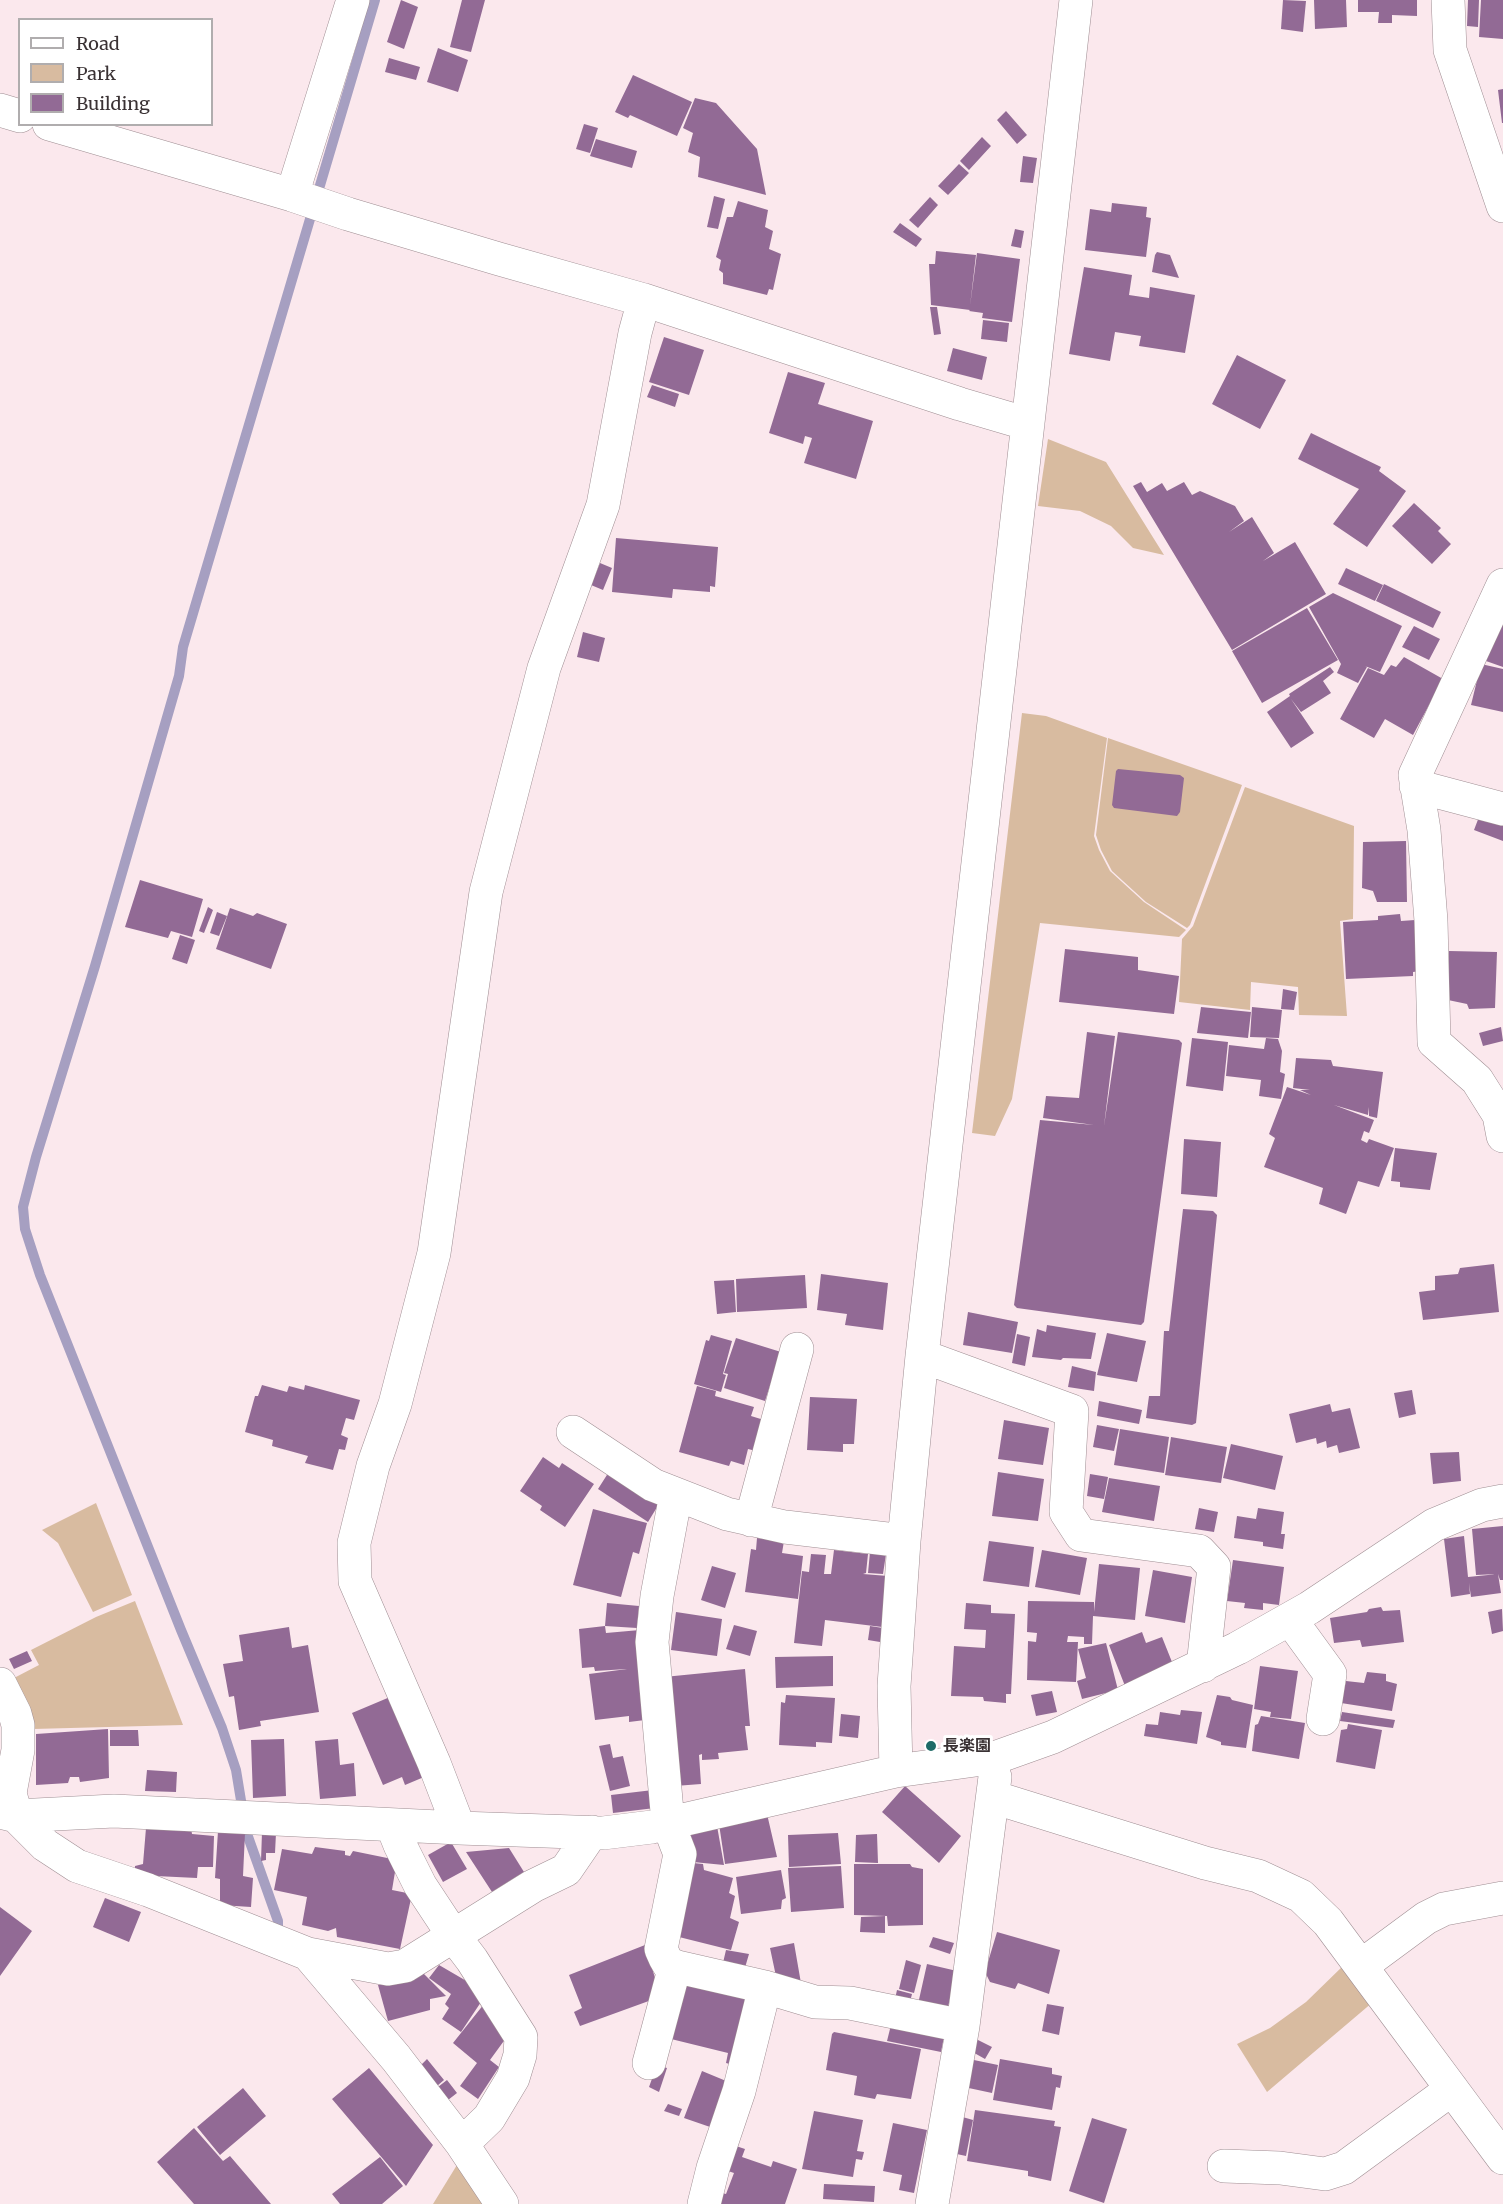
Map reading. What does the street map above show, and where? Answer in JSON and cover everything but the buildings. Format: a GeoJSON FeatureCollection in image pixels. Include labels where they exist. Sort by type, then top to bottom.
{"type":"FeatureCollection","features":[{"type":"Feature","properties":{"kind":"street"},"geometry":{"type":"LineString","coordinates":[[292,195],[353,0]]}},
{"type":"Feature","properties":{"kind":"street"},"geometry":{"type":"LineString","coordinates":[[896,1771],[894,1686],[904,1541],[922,1356],[1076,0]]}},
{"type":"Feature","properties":{"kind":"street"},"geometry":{"type":"LineString","coordinates":[[1448,0],[1450,50],[1503,206]]}},
{"type":"Feature","properties":{"kind":"street"},"geometry":{"type":"LineString","coordinates":[[0,111],[18,116]]}},
{"type":"Feature","properties":{"kind":"street"},"geometry":{"type":"LineString","coordinates":[[56,126],[292,195],[488,256],[644,300],[960,404],[1028,424]]}},
{"type":"Feature","properties":{"kind":"street"},"geometry":{"type":"LineString","coordinates":[[459,1828],[434,1763],[355,1581],[354,1543],[373,1466],[395,1404],[434,1253],[486,892],[544,668],[603,505],[635,333],[644,300]]}},
{"type":"Feature","properties":{"kind":"street"},"geometry":{"type":"LineString","coordinates":[[1503,585],[1415,775],[1424,830],[1431,921],[1434,1042],[1477,1080],[1499,1115],[1503,1136]]}},
{"type":"Feature","properties":{"kind":"street"},"geometry":{"type":"LineString","coordinates":[[1416,786],[1503,809]]}},
{"type":"Feature","properties":{"kind":"street"},"geometry":{"type":"LineString","coordinates":[[751,1520],[797,1349]]}},
{"type":"Feature","properties":{"kind":"street"},"geometry":{"type":"LineString","coordinates":[[922,1356],[1072,1410],[1066,1512],[1081,1535],[1199,1551],[1214,1567],[1203,1666]]}},
{"type":"Feature","properties":{"kind":"street"},"geometry":{"type":"LineString","coordinates":[[573,1432],[653,1485],[727,1514],[785,1527],[904,1541]]}},
{"type":"Feature","properties":{"kind":"street"},"geometry":{"type":"LineString","coordinates":[[676,1494],[657,1596],[652,1642],[668,1823],[680,1854],[661,1948],[669,1965],[765,1987],[815,2002],[850,2002],[963,2026]]}},
{"type":"Feature","properties":{"kind":"street"},"geometry":{"type":"LineString","coordinates":[[8,1814],[114,1811],[459,1828],[592,1832],[652,1827],[896,1771],[997,1757],[1053,1737],[1203,1666],[1309,1608],[1434,1525],[1482,1505],[1503,1501]]}},
{"type":"Feature","properties":{"kind":"street"},"geometry":{"type":"LineString","coordinates":[[1290,1619],[1330,1674],[1323,1719]]}},
{"type":"Feature","properties":{"kind":"street"},"geometry":{"type":"LineString","coordinates":[[0,1684],[18,1725],[18,1750],[8,1814]]}},
{"type":"Feature","properties":{"kind":"street"},"geometry":{"type":"LineString","coordinates":[[940,2202],[997,1757]]}},
{"type":"Feature","properties":{"kind":"street"},"geometry":{"type":"LineString","coordinates":[[993,1797],[1205,1863],[1258,1876],[1301,1896],[1328,1922],[1503,2158]]}},
{"type":"Feature","properties":{"kind":"street"},"geometry":{"type":"LineString","coordinates":[[8,1814],[45,1845],[77,1866],[148,1890],[308,1953],[388,1969],[405,1966],[533,1887],[566,1870],[592,1832]]}},
{"type":"Feature","properties":{"kind":"street"},"geometry":{"type":"LineString","coordinates":[[392,1825],[420,1885],[472,1960],[521,2037],[520,2055],[513,2078],[489,2118],[462,2144]]}},
{"type":"Feature","properties":{"kind":"street"},"geometry":{"type":"LineString","coordinates":[[1361,1966],[1426,1918],[1444,1909],[1503,1898]]}},
{"type":"Feature","properties":{"kind":"street"},"geometry":{"type":"LineString","coordinates":[[308,1953],[396,2058],[462,2144],[502,2204]]}},
{"type":"Feature","properties":{"kind":"street"},"geometry":{"type":"LineString","coordinates":[[649,2063],[675,1966]]}},
{"type":"Feature","properties":{"kind":"street"},"geometry":{"type":"LineString","coordinates":[[704,2204],[713,2168],[739,2091],[765,1987]]}},
{"type":"Feature","properties":{"kind":"street"},"geometry":{"type":"LineString","coordinates":[[1224,2166],[1280,2168],[1324,2174],[1344,2168],[1452,2089]]}},
{"type":"Feature","properties":{"kind":"green space"},"geometry":{"type":"Polygon","coordinates":[[[1048,439],[1106,462],[1164,555],[1133,548],[1111,526],[1080,511],[1038,506],[1048,439]]]}},
{"type":"Feature","properties":{"kind":"green space"},"geometry":{"type":"Polygon","coordinates":[[[1022,713],[1046,716],[1107,738],[1094,836],[1099,850],[1110,871],[1144,902],[1186,930],[1179,937],[1040,923],[1012,1099],[995,1136],[972,1133],[1022,713]]]}},
{"type":"Feature","properties":{"kind":"green space"},"geometry":{"type":"Polygon","coordinates":[[[1108,738],[1242,785],[1187,928],[1146,902],[1112,871],[1101,850],[1096,835],[1108,738]]]}},
{"type":"Feature","properties":{"kind":"green space"},"geometry":{"type":"Polygon","coordinates":[[[1245,787],[1354,826],[1353,919],[1340,921],[1347,1016],[1299,1015],[1298,987],[1251,982],[1250,1010],[1179,1002],[1182,939],[1193,926],[1245,787]]]}},
{"type":"Feature","properties":{"kind":"green space"},"geometry":{"type":"Polygon","coordinates":[[[96,1503],[132,1595],[93,1612],[58,1543],[42,1530],[96,1503]]]}},
{"type":"Feature","properties":{"kind":"green space"},"geometry":{"type":"Polygon","coordinates":[[[135,1601],[183,1725],[33,1729],[14,1678],[39,1665],[31,1650],[96,1617],[135,1601]]]}},
{"type":"Feature","properties":{"kind":"green space"},"geometry":{"type":"Polygon","coordinates":[[[1345,1964],[1373,2002],[1267,2092],[1237,2044],[1270,2028],[1306,2002],[1345,1964]]]}},
{"type":"Feature","properties":{"kind":"green space"},"geometry":{"type":"Polygon","coordinates":[[[460,2160],[491,2204],[433,2204],[460,2160]]]}},
{"type":"Feature","properties":{"kind":"waterway"},"geometry":{"type":"LineString","coordinates":[[278,1937],[278,1921],[246,1831],[236,1770],[222,1728],[40,1275],[25,1229],[23,1207],[179,676],[183,647],[375,0]]}},
{"type":"Feature","properties":{"kind":"place","name":"長楽園"},"geometry":{"type":"Point","coordinates":[931,1746]}}]}
